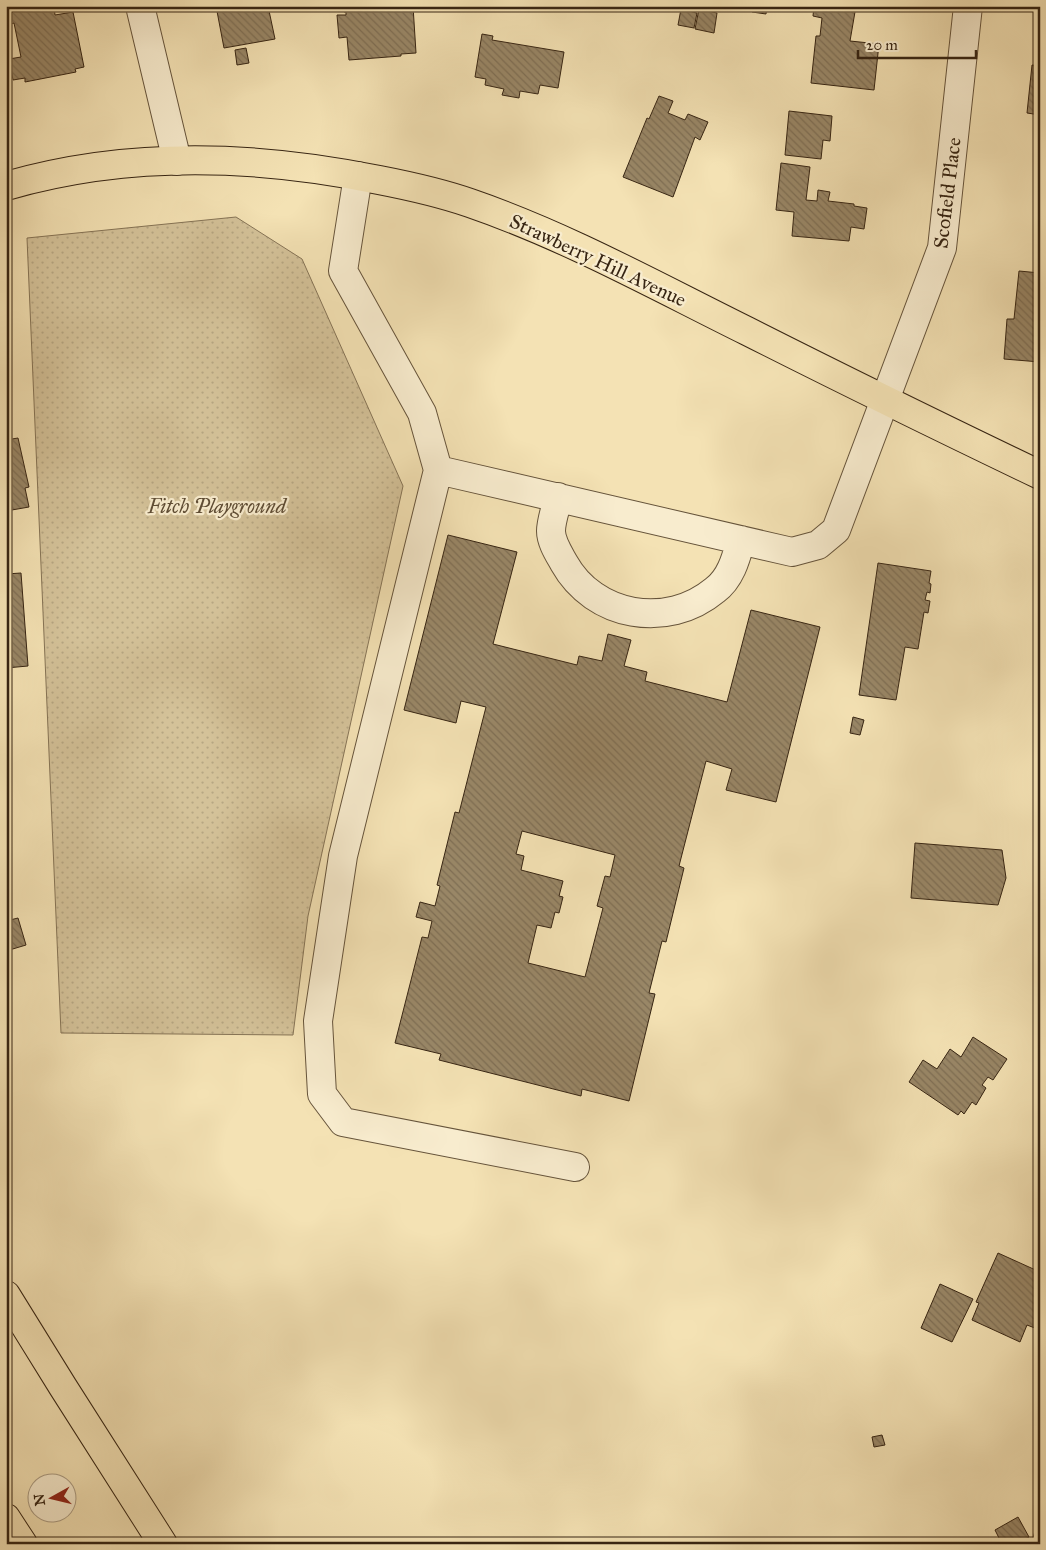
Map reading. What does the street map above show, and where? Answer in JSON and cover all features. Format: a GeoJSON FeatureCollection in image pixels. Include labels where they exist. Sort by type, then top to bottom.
{"type":"FeatureCollection","features":[{"type":"Feature","properties":{"kind":"main road","name":"Strawberry Hill Avenue"},"geometry":{"type":"LineString","coordinates":[[6,186],[110,164],[177,161],[240,162],[297,166],[413,187],[470,203],[560,238],[885,401],[1040,475]]}},
{"type":"Feature","properties":{"kind":"main road"},"geometry":{"type":"LineString","coordinates":[[6,1295],[163,1544]]}},
{"type":"Feature","properties":{"kind":"main road"},"geometry":{"type":"LineString","coordinates":[[6,1518],[23,1544]]}},
{"type":"Feature","properties":{"kind":"street"},"geometry":{"type":"LineString","coordinates":[[140,6],[177,161]]}},
{"type":"Feature","properties":{"kind":"street","name":"Scofield Place"},"geometry":{"type":"LineString","coordinates":[[438,470],[792,552],[818,545],[836,530],[942,248],[968,6]]}},
{"type":"Feature","properties":{"kind":"street"},"geometry":{"type":"LineString","coordinates":[[358,176],[343,271],[422,413],[438,470],[343,856],[318,1021],[322,1094],[343,1122],[575,1167]]}},
{"type":"Feature","properties":{"kind":"street"},"geometry":{"type":"LineString","coordinates":[[558,497],[551,531],[556,548],[568,570],[589,594],[615,608],[640,613],[667,612],[693,604],[716,590],[734,567],[741,540]]}},
{"type":"Feature","properties":{"kind":"green space","name":"Fitch Playground"},"geometry":{"type":"Polygon","coordinates":[[[236,217],[302,259],[403,486],[308,916],[293,1035],[61,1033],[27,238],[236,217]]]}},
{"type":"Feature","properties":{"kind":"building"},"geometry":{"type":"Polygon","coordinates":[[[8,6],[54,6],[55,15],[73,12],[84,67],[75,69],[76,72],[25,82],[25,78],[13,80],[9,59],[21,57],[14,23],[11,24],[8,6]]]}},
{"type":"Feature","properties":{"kind":"building"},"geometry":{"type":"Polygon","coordinates":[[[216,6],[268,6],[275,39],[224,48],[216,6]]]}},
{"type":"Feature","properties":{"kind":"building"},"geometry":{"type":"Polygon","coordinates":[[[344,6],[413,6],[416,53],[349,60],[347,37],[339,38],[337,15],[346,15],[344,6]]]}},
{"type":"Feature","properties":{"kind":"building"},"geometry":{"type":"Polygon","coordinates":[[[753,6],[767,6],[766,14],[752,12],[753,6]]]}},
{"type":"Feature","properties":{"kind":"building"},"geometry":{"type":"Polygon","coordinates":[[[814,6],[856,6],[850,41],[879,44],[874,90],[811,83],[816,36],[820,36],[822,18],[813,16],[814,6]]]}},
{"type":"Feature","properties":{"kind":"building"},"geometry":{"type":"Polygon","coordinates":[[[681,9],[697,13],[694,28],[678,25],[681,9]]]}},
{"type":"Feature","properties":{"kind":"building"},"geometry":{"type":"Polygon","coordinates":[[[699,9],[717,13],[714,33],[695,29],[699,9]]]}},
{"type":"Feature","properties":{"kind":"building"},"geometry":{"type":"Polygon","coordinates":[[[482,34],[493,36],[492,40],[564,52],[558,88],[540,85],[538,94],[520,91],[519,98],[502,95],[504,89],[485,85],[486,79],[475,77],[482,34]]]}},
{"type":"Feature","properties":{"kind":"building"},"geometry":{"type":"Polygon","coordinates":[[[246,48],[249,63],[237,65],[235,50],[246,48]]]}},
{"type":"Feature","properties":{"kind":"building"},"geometry":{"type":"Polygon","coordinates":[[[1032,65],[1040,66],[1040,115],[1027,113],[1032,65]]]}},
{"type":"Feature","properties":{"kind":"building"},"geometry":{"type":"Polygon","coordinates":[[[659,96],[673,101],[668,113],[685,120],[688,114],[708,122],[700,140],[695,137],[673,197],[623,177],[647,118],[649,119],[659,96]]]}},
{"type":"Feature","properties":{"kind":"building"},"geometry":{"type":"Polygon","coordinates":[[[789,111],[832,116],[830,141],[823,140],[821,159],[785,155],[789,111]]]}},
{"type":"Feature","properties":{"kind":"building"},"geometry":{"type":"Polygon","coordinates":[[[781,163],[810,167],[806,200],[817,201],[818,190],[830,192],[828,201],[854,204],[854,206],[867,208],[864,229],[851,227],[849,241],[792,236],[794,212],[776,210],[781,163]]]}},
{"type":"Feature","properties":{"kind":"building"},"geometry":{"type":"Polygon","coordinates":[[[1019,271],[1040,273],[1040,362],[1004,359],[1007,319],[1014,319],[1019,271]]]}},
{"type":"Feature","properties":{"kind":"building"},"geometry":{"type":"Polygon","coordinates":[[[18,438],[29,487],[25,488],[29,507],[6,511],[6,440],[18,438]]]}},
{"type":"Feature","properties":{"kind":"building"},"geometry":{"type":"Polygon","coordinates":[[[448,535],[517,552],[493,644],[577,665],[579,656],[602,661],[608,634],[631,640],[624,666],[647,672],[645,681],[727,702],[751,610],[820,627],[776,802],[726,790],[732,769],[706,761],[679,866],[684,868],[666,942],[662,941],[649,993],[655,994],[629,1101],[582,1089],[581,1096],[439,1060],[441,1054],[395,1043],[422,937],[428,938],[432,921],[416,917],[420,902],[435,906],[440,886],[437,885],[455,812],[459,813],[486,707],[461,701],[456,723],[404,710],[448,535]],[[522,831],[516,854],[524,856],[521,870],[563,881],[559,896],[563,897],[559,913],[555,912],[551,928],[537,925],[528,963],[585,977],[603,908],[597,906],[605,876],[610,877],[615,855],[522,831]]]}},
{"type":"Feature","properties":{"kind":"building"},"geometry":{"type":"Polygon","coordinates":[[[878,563],[931,571],[930,593],[927,592],[925,600],[930,601],[928,613],[924,612],[918,649],[905,647],[896,700],[859,695],[878,563]]]}},
{"type":"Feature","properties":{"kind":"building"},"geometry":{"type":"Polygon","coordinates":[[[21,573],[28,666],[6,668],[6,574],[21,573]]]}},
{"type":"Feature","properties":{"kind":"building"},"geometry":{"type":"Polygon","coordinates":[[[1040,689],[1040,703],[1036,701],[1040,689]]]}},
{"type":"Feature","properties":{"kind":"building"},"geometry":{"type":"Polygon","coordinates":[[[853,717],[864,720],[860,735],[850,733],[853,717]]]}},
{"type":"Feature","properties":{"kind":"building"},"geometry":{"type":"Polygon","coordinates":[[[915,843],[1002,850],[1006,878],[998,905],[911,898],[915,843]]]}},
{"type":"Feature","properties":{"kind":"building"},"geometry":{"type":"Polygon","coordinates":[[[18,918],[26,945],[6,951],[6,921],[18,918]]]}},
{"type":"Feature","properties":{"kind":"building"},"geometry":{"type":"Polygon","coordinates":[[[973,1037],[1007,1059],[993,1080],[988,1077],[982,1085],[986,1088],[976,1105],[972,1102],[964,1114],[961,1111],[958,1115],[909,1082],[923,1060],[937,1069],[950,1049],[961,1057],[973,1037]]]}},
{"type":"Feature","properties":{"kind":"building"},"geometry":{"type":"Polygon","coordinates":[[[998,1253],[1040,1272],[1040,1330],[1027,1325],[1020,1342],[972,1320],[979,1303],[976,1302],[998,1253]]]}},
{"type":"Feature","properties":{"kind":"building"},"geometry":{"type":"Polygon","coordinates":[[[940,1284],[973,1299],[952,1342],[921,1328],[940,1284]]]}},
{"type":"Feature","properties":{"kind":"building"},"geometry":{"type":"Polygon","coordinates":[[[882,1435],[885,1445],[874,1447],[872,1437],[882,1435]]]}},
{"type":"Feature","properties":{"kind":"building"},"geometry":{"type":"Polygon","coordinates":[[[1018,1517],[1029,1537],[1017,1544],[1002,1544],[995,1530],[1018,1517]]]}},
{"type":"Feature","properties":{"kind":"building"},"geometry":{"type":"Polygon","coordinates":[[[1038,1521],[1040,1521],[1040,1540],[1033,1538],[1038,1521]]]}}]}
